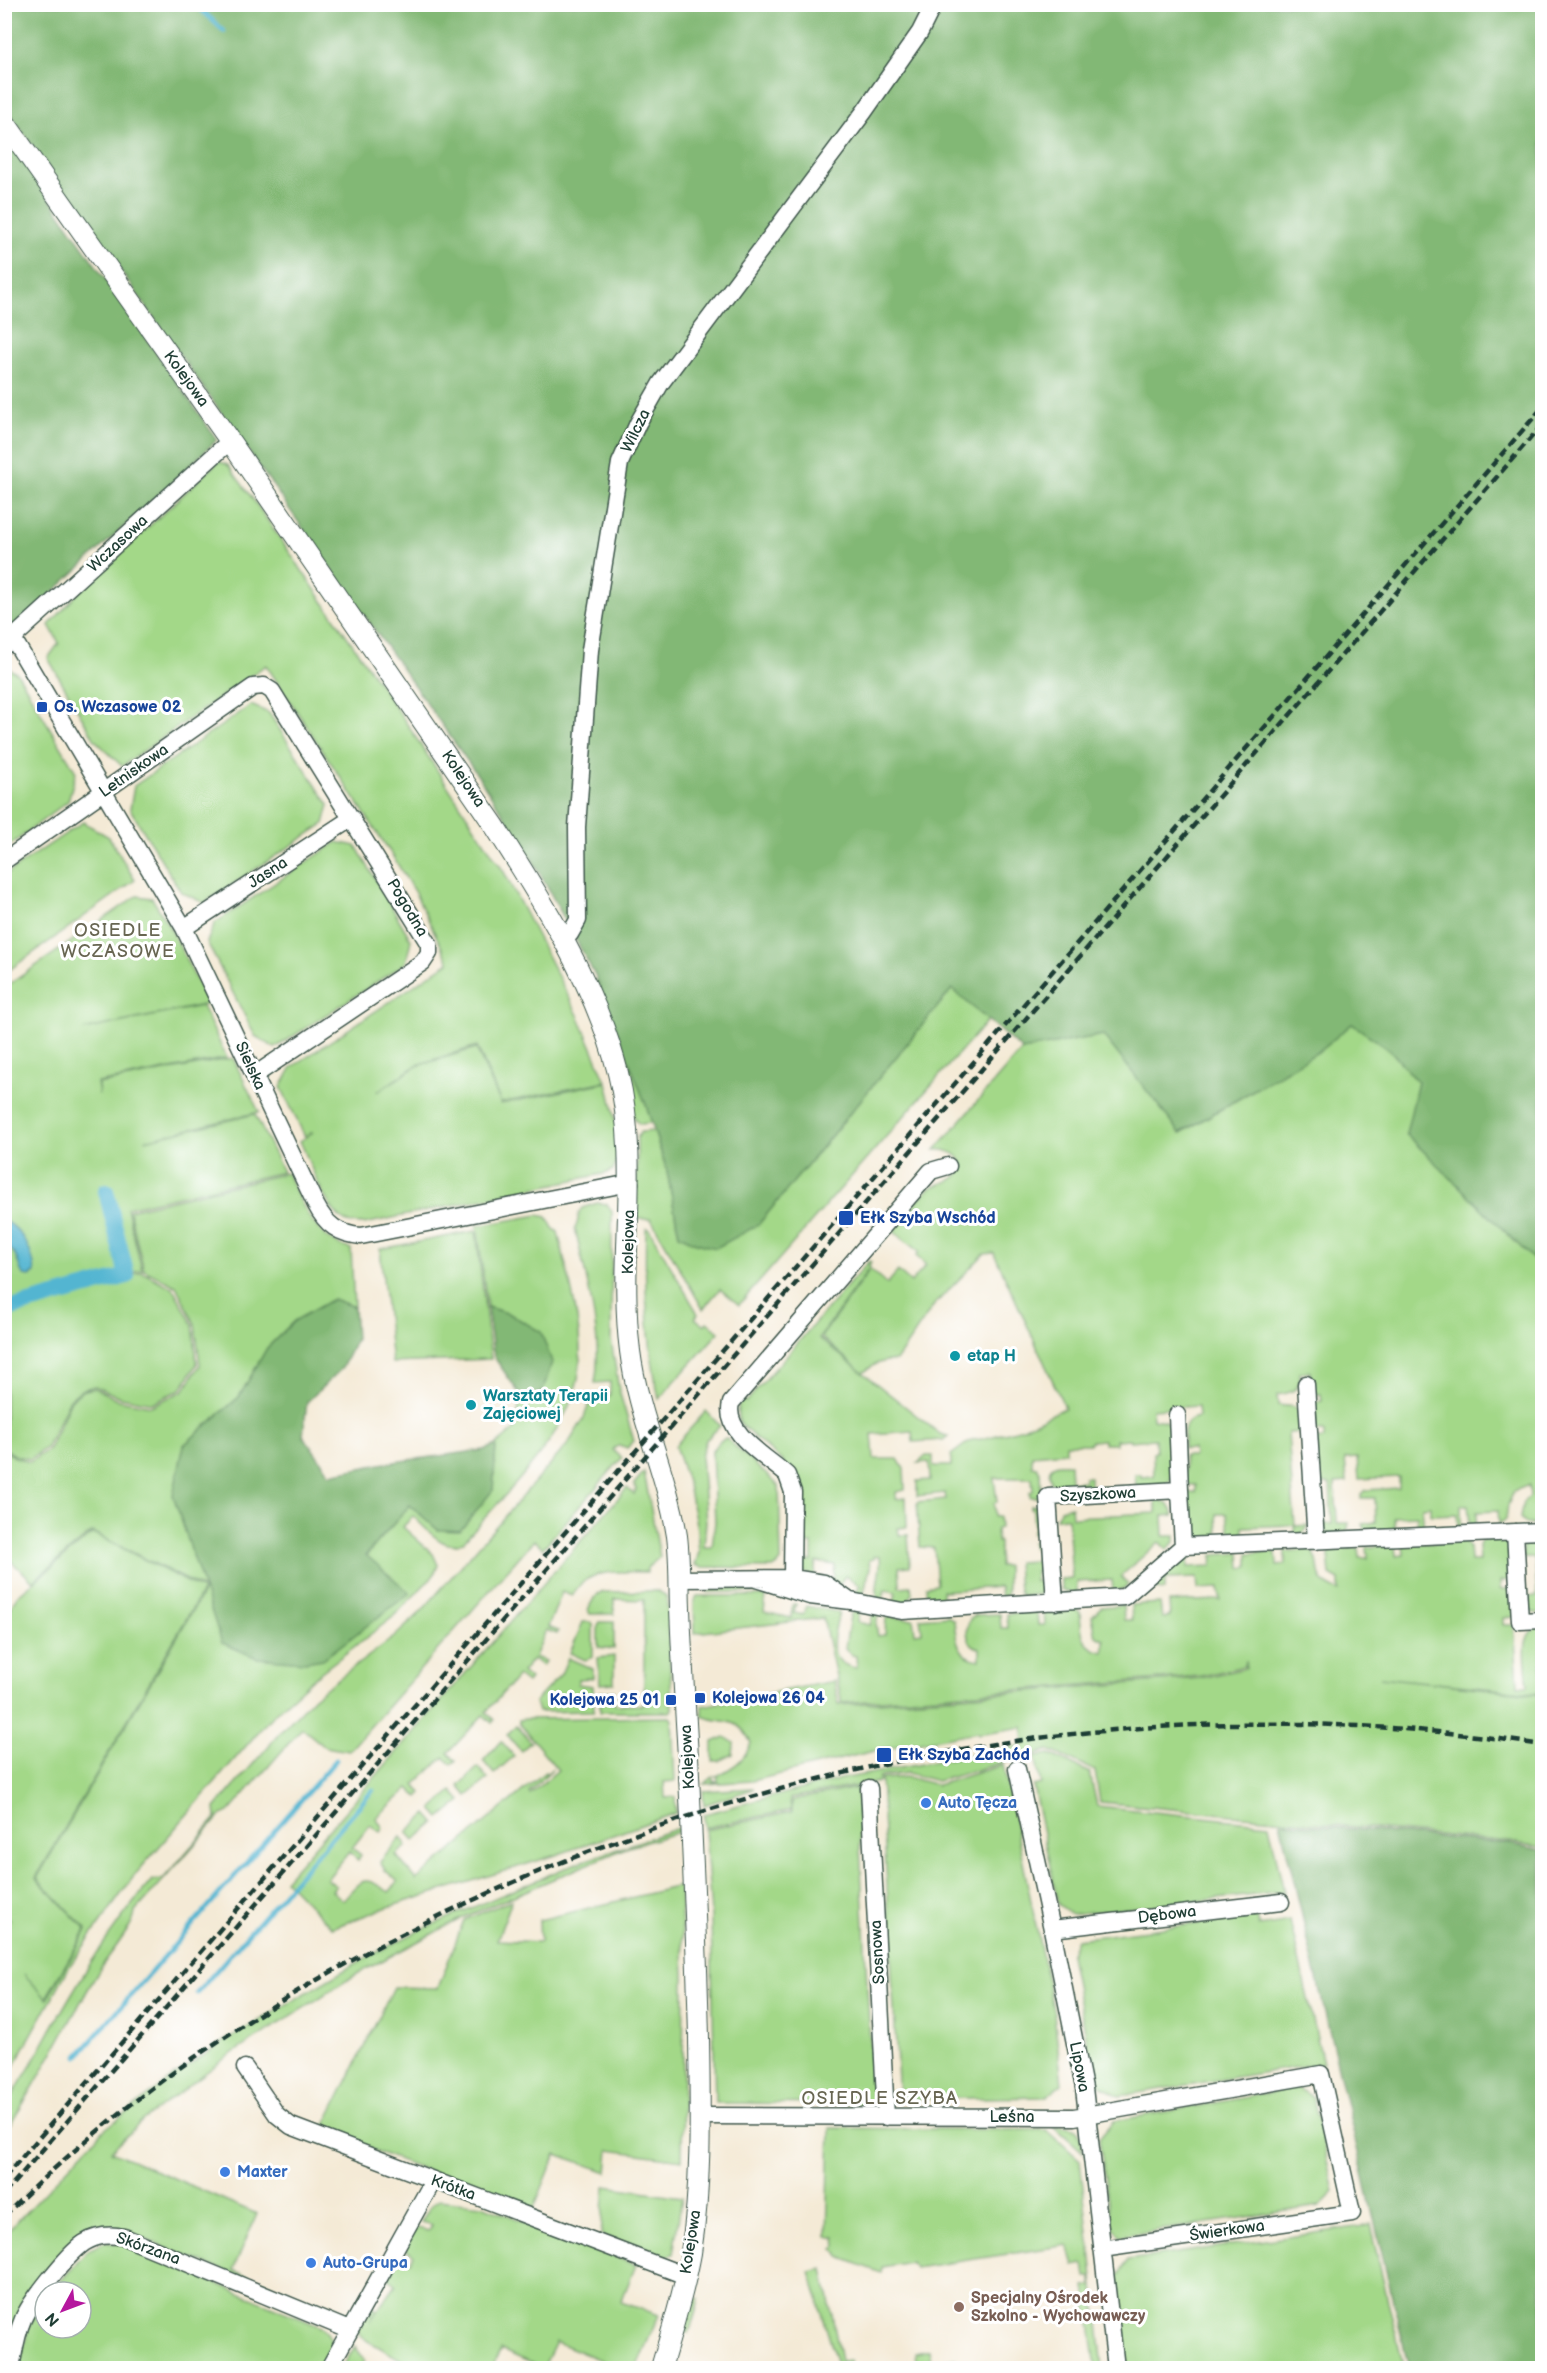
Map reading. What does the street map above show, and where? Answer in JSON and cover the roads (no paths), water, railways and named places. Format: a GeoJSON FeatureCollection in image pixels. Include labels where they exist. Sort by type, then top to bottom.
{"type":"FeatureCollection","features":[{"type":"Feature","properties":{"kind":"street","name":"Wilcza"},"geometry":{"type":"LineString","coordinates":[[562,940],[570,933],[578,920],[577,827],[590,650],[620,464],[638,423],[661,383],[864,112],[920,32],[934,4]]}},
{"type":"Feature","properties":{"kind":"street","name":"Kolejowa"},"geometry":{"type":"LineString","coordinates":[[4,121],[230,441],[467,784],[534,889],[562,940],[590,996],[618,1071],[628,1129],[630,1183],[627,1314],[630,1348],[639,1396],[670,1502],[677,1535],[696,1941],[700,2116],[698,2195],[686,2276],[661,2368]]}},
{"type":"Feature","properties":{"kind":"street","name":"Wczasowa"},"geometry":{"type":"LineString","coordinates":[[9,643],[230,441]]}},
{"type":"Feature","properties":{"kind":"street","name":"Sielska"},"geometry":{"type":"LineString","coordinates":[[9,643],[104,793],[184,928],[321,1215],[337,1231],[349,1235],[374,1235],[630,1183]]}},
{"type":"Feature","properties":{"kind":"street","name":"Letniskowa"},"geometry":{"type":"LineString","coordinates":[[4,861],[253,687],[264,686]]}},
{"type":"Feature","properties":{"kind":"street","name":"Pogodna"},"geometry":{"type":"LineString","coordinates":[[255,1076],[423,962],[429,953],[429,944],[352,818],[272,691],[264,686]]}},
{"type":"Feature","properties":{"kind":"street","name":"Jasna"},"geometry":{"type":"LineString","coordinates":[[184,928],[352,818]]}},
{"type":"Feature","properties":{"kind":"street"},"geometry":{"type":"LineString","coordinates":[[792,1578],[791,1483],[787,1475],[736,1430],[730,1417],[731,1403],[931,1171],[948,1166]]}},
{"type":"Feature","properties":{"kind":"street"},"geometry":{"type":"LineString","coordinates":[[1306,1384],[1316,1541]]}},
{"type":"Feature","properties":{"kind":"street"},"geometry":{"type":"LineString","coordinates":[[1176,1415],[1183,1546]]}},
{"type":"Feature","properties":{"kind":"street","name":"Szyszkowa"},"geometry":{"type":"LineString","coordinates":[[1055,1602],[1048,1497],[1180,1490]]}},
{"type":"Feature","properties":{"kind":"street"},"geometry":{"type":"LineString","coordinates":[[756,1579],[810,1596],[902,1611],[1124,1598],[1183,1546],[1542,1531]]}},
{"type":"Feature","properties":{"kind":"street"},"geometry":{"type":"LineString","coordinates":[[1515,1532],[1521,1621],[1542,1620]]}},
{"type":"Feature","properties":{"kind":"street"},"geometry":{"type":"LineString","coordinates":[[680,1579],[792,1578],[824,1583],[850,1601]]}},
{"type":"Feature","properties":{"kind":"street","name":"Lipowa"},"geometry":{"type":"LineString","coordinates":[[1017,1769],[1052,1929],[1088,2114],[1116,2368]]}},
{"type":"Feature","properties":{"kind":"street","name":"Sosnowa"},"geometry":{"type":"LineString","coordinates":[[869,1788],[886,2117]]}},
{"type":"Feature","properties":{"kind":"street","name":"Dębowa"},"geometry":{"type":"LineString","coordinates":[[1052,1929],[1281,1902]]}},
{"type":"Feature","properties":{"kind":"street","name":"Krótka"},"geometry":{"type":"LineString","coordinates":[[245,2068],[282,2121],[686,2276]]}},
{"type":"Feature","properties":{"kind":"street","name":"Leśna"},"geometry":{"type":"LineString","coordinates":[[700,2116],[1074,2117],[1320,2074],[1352,2213]]}},
{"type":"Feature","properties":{"kind":"street"},"geometry":{"type":"LineString","coordinates":[[329,2368],[434,2181]]}},
{"type":"Feature","properties":{"kind":"street","name":"Świerkowa"},"geometry":{"type":"LineString","coordinates":[[1102,2249],[1352,2213]]}},
{"type":"Feature","properties":{"kind":"street","name":"Skórzana"},"geometry":{"type":"LineString","coordinates":[[11,2368],[23,2320],[39,2294],[76,2249],[92,2239],[112,2234],[349,2330]]}},
{"type":"Feature","properties":{"kind":"water"},"geometry":{"type":"Polygon","coordinates":[[[5,1221],[17,1230],[30,1250],[35,1273],[30,1276],[23,1275],[15,1255],[5,1246],[5,1221]]]}},
{"type":"Feature","properties":{"kind":"waterway"},"geometry":{"type":"LineString","coordinates":[[195,4],[224,31]]}},
{"type":"Feature","properties":{"kind":"waterway"},"geometry":{"type":"LineString","coordinates":[[4,1310],[127,1276],[106,1191]]}},
{"type":"Feature","properties":{"kind":"waterway"},"geometry":{"type":"LineString","coordinates":[[78,2056],[336,1760]]}},
{"type":"Feature","properties":{"kind":"waterway"},"geometry":{"type":"LineString","coordinates":[[197,1993],[373,1790]]}},
{"type":"Feature","properties":{"kind":"railway"},"geometry":{"type":"LineString","coordinates":[[4,2178],[1542,408]]}},
{"type":"Feature","properties":{"kind":"railway"},"geometry":{"type":"LineString","coordinates":[[4,2194],[1542,425]]}},
{"type":"Feature","properties":{"kind":"railway"},"geometry":{"type":"LineString","coordinates":[[4,2216],[58,2165],[114,2118],[232,2032],[293,1994],[422,1924],[489,1893],[615,1842],[743,1800],[873,1766],[1005,1742],[1138,1728],[1272,1724],[1407,1729],[1542,1745]]}},
{"type":"Feature","properties":{"kind":"place","name":"Os. Wczasowe 02"},"geometry":{"type":"Point","coordinates":[42,707]}},
{"type":"Feature","properties":{"kind":"place","name":"Ełk Szyba Wschód"},"geometry":{"type":"Point","coordinates":[846,1218]}},
{"type":"Feature","properties":{"kind":"place","name":"etap H"},"geometry":{"type":"Point","coordinates":[955,1356]}},
{"type":"Feature","properties":{"kind":"place","name":"Warsztaty Terapii Zajęciowej"},"geometry":{"type":"Point","coordinates":[471,1405]}},
{"type":"Feature","properties":{"kind":"place","name":"Kolejowa 26 04"},"geometry":{"type":"Point","coordinates":[700,1698]}},
{"type":"Feature","properties":{"kind":"place","name":"Kolejowa 25 01"},"geometry":{"type":"Point","coordinates":[671,1700]}},
{"type":"Feature","properties":{"kind":"place","name":"Ełk Szyba Zachód"},"geometry":{"type":"Point","coordinates":[884,1755]}},
{"type":"Feature","properties":{"kind":"place","name":"Auto Tęcza"},"geometry":{"type":"Point","coordinates":[926,1803]}},
{"type":"Feature","properties":{"kind":"place","name":"Maxter"},"geometry":{"type":"Point","coordinates":[225,2172]}},
{"type":"Feature","properties":{"kind":"place","name":"Auto-Grupa"},"geometry":{"type":"Point","coordinates":[311,2263]}},
{"type":"Feature","properties":{"kind":"place","name":"Specjalny Ośrodek Szkolno - Wychowawczy"},"geometry":{"type":"Point","coordinates":[959,2307]}},
{"type":"Feature","properties":{"kind":"district","name":"OSIEDLE WCZASOWE"},"geometry":{"type":"Point","coordinates":[118,940]}},
{"type":"Feature","properties":{"kind":"district","name":"OSIEDLE SZYBA"},"geometry":{"type":"Point","coordinates":[880,2098]}}]}
